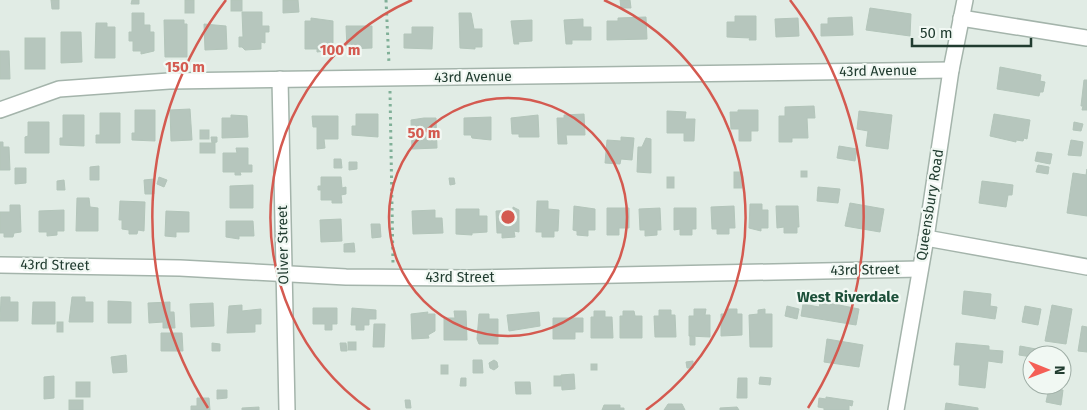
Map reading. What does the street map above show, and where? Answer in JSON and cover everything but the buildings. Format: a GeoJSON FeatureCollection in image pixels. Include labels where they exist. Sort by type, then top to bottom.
{"type":"FeatureCollection","features":[{"type":"Feature","properties":{"kind":"street","name":"Queensbury Road"},"geometry":{"type":"LineString","coordinates":[[896,410],[926,238],[951,70],[965,0]]}},
{"type":"Feature","properties":{"kind":"street"},"geometry":{"type":"LineString","coordinates":[[961,18],[1087,38]]}},
{"type":"Feature","properties":{"kind":"street","name":"43rd Avenue"},"geometry":{"type":"LineString","coordinates":[[0,110],[44,93],[86,86],[169,81],[951,70]]}},
{"type":"Feature","properties":{"kind":"street","name":"Oliver Street"},"geometry":{"type":"LineString","coordinates":[[280,79],[286,410]]}},
{"type":"Feature","properties":{"kind":"street"},"geometry":{"type":"LineString","coordinates":[[926,238],[1087,267]]}},
{"type":"Feature","properties":{"kind":"street","name":"43rd Street"},"geometry":{"type":"LineString","coordinates":[[0,265],[180,268],[284,274],[393,277],[920,269]]}},
{"type":"Feature","properties":{"kind":"path"},"geometry":{"type":"LineString","coordinates":[[386,0],[390,78],[393,277]]}},
{"type":"Feature","properties":{"kind":"district","name":"West Riverdale"},"geometry":{"type":"Point","coordinates":[848,297]}}]}
